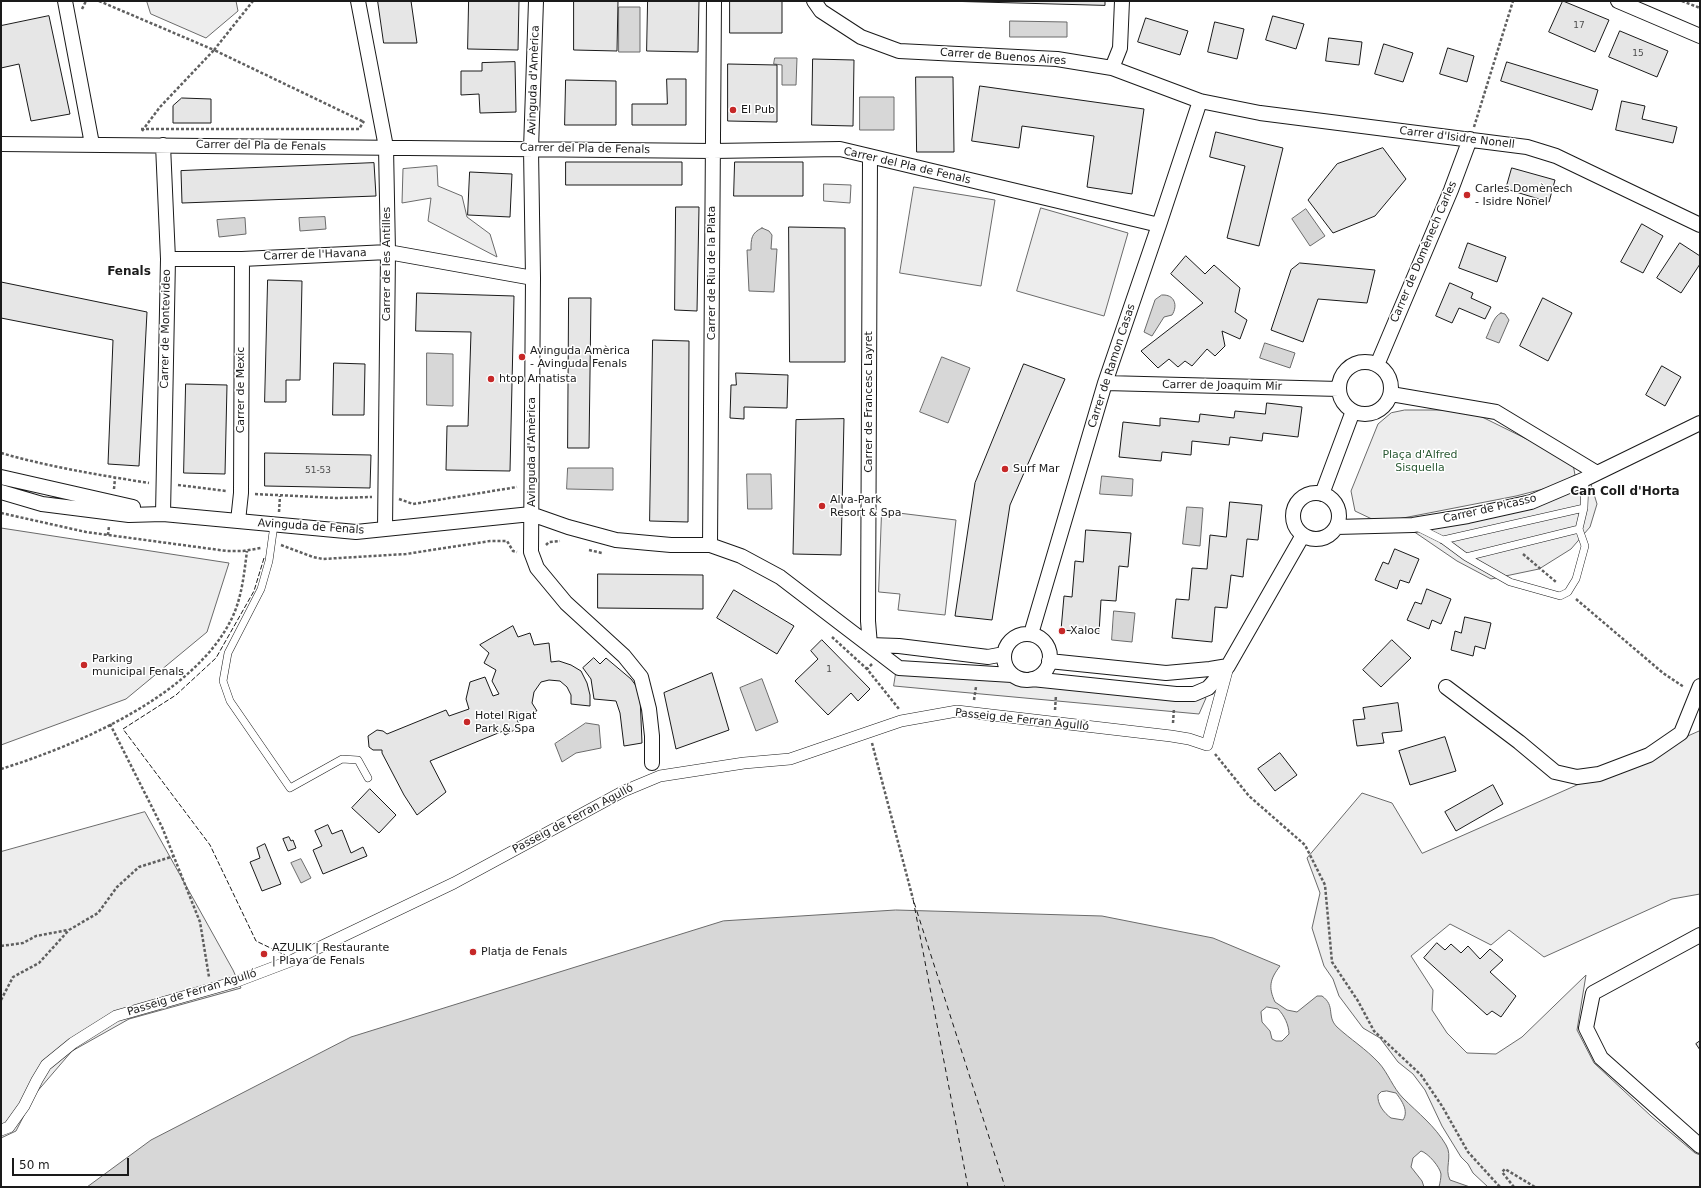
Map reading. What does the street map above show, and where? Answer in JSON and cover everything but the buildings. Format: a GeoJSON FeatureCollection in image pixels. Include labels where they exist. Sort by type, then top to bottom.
{"type":"FeatureCollection","features":[{"type":"Feature","properties":{"kind":"street"},"geometry":{"type":"LineString","coordinates":[[65,1],[92,144]]}},
{"type":"Feature","properties":{"kind":"street","name":"Carrer de les Antilles"},"geometry":{"type":"LineString","coordinates":[[358,1],[386,147],[388,252],[385,529]]}},
{"type":"Feature","properties":{"kind":"street","name":"Avinguda d'Amèrica"},"geometry":{"type":"LineString","coordinates":[[536,1],[531,149],[533,278],[531,552],[537,568],[566,603],[624,656],[641,677],[649,709],[652,736],[652,763]]}},
{"type":"Feature","properties":{"kind":"street","name":"Carrer de Riu de la Plata"},"geometry":{"type":"LineString","coordinates":[[710,545],[714,1]]}},
{"type":"Feature","properties":{"kind":"street","name":"Carrer de Buenos Aires"},"geometry":{"type":"LineString","coordinates":[[814,1],[821,11],[861,37],[899,51],[1057,60],[1112,68],[1200,101]]}},
{"type":"Feature","properties":{"kind":"street"},"geometry":{"type":"LineString","coordinates":[[1112,68],[1120,48],[1122,1]]}},
{"type":"Feature","properties":{"kind":"street"},"geometry":{"type":"LineString","coordinates":[[1618,1],[1700,36]]}},
{"type":"Feature","properties":{"kind":"street","name":"Carrer d'Isidre Nonell"},"geometry":{"type":"LineString","coordinates":[[1200,101],[1260,113],[1527,147],[1556,156],[1700,225]]}},
{"type":"Feature","properties":{"kind":"street","name":"Carrer de Ramon Casas"},"geometry":{"type":"LineString","coordinates":[[1031,634],[1105,383],[1200,101]]}},
{"type":"Feature","properties":{"kind":"street","name":"Carrer de Domènech Carles"},"geometry":{"type":"LineString","coordinates":[[1377,364],[1451,190],[1470,139]]}},
{"type":"Feature","properties":{"kind":"street","name":"Carrer del Pla de Fenals"},"geometry":{"type":"LineString","coordinates":[[1,144],[713,151],[840,149],[870,158],[1159,225]]}},
{"type":"Feature","properties":{"kind":"street","name":"Carrer de Montevideo"},"geometry":{"type":"LineString","coordinates":[[163,145],[168,259],[163,514]]}},
{"type":"Feature","properties":{"kind":"street","name":"Carrer de Francesc Layret"},"geometry":{"type":"LineString","coordinates":[[870,158],[868,622],[875,650]]}},
{"type":"Feature","properties":{"kind":"street","name":"Carrer de l'Havana"},"geometry":{"type":"LineString","coordinates":[[168,259],[242,259],[388,252],[533,278]]}},
{"type":"Feature","properties":{"kind":"street","name":"Carrer de Mexic"},"geometry":{"type":"LineString","coordinates":[[238,522],[241,493],[242,259]]}},
{"type":"Feature","properties":{"kind":"street"},"geometry":{"type":"LineString","coordinates":[[1359,362],[1377,364],[1389,377],[1391,394],[1388,402],[1376,412],[1368,414],[1353,411],[1343,402],[1339,389],[1340,380],[1344,372],[1359,362]]}},
{"type":"Feature","properties":{"kind":"street","name":"Carrer de Joaquim Mir"},"geometry":{"type":"LineString","coordinates":[[1105,383],[1339,389]]}},
{"type":"Feature","properties":{"kind":"street"},"geometry":{"type":"LineString","coordinates":[[1391,394],[1496,412],[1591,476]]}},
{"type":"Feature","properties":{"kind":"street"},"geometry":{"type":"LineString","coordinates":[[1322,494],[1353,411]]}},
{"type":"Feature","properties":{"kind":"street","name":"Carrer de Picasso"},"geometry":{"type":"LineString","coordinates":[[1336,527],[1413,525],[1468,516],[1531,502],[1591,476],[1700,423]]}},
{"type":"Feature","properties":{"kind":"street","name":"Avinguda de Fenals"},"geometry":{"type":"LineString","coordinates":[[1,477],[163,514],[356,532],[531,514]]}},
{"type":"Feature","properties":{"kind":"street","name":"Avinguda de Fenals"},"geometry":{"type":"LineString","coordinates":[[1,492],[42,504],[129,515],[163,514]]}},
{"type":"Feature","properties":{"kind":"street"},"geometry":{"type":"LineString","coordinates":[[1308,494],[1322,494],[1333,501],[1337,507],[1338,520],[1336,527],[1331,532],[1318,538],[1310,538],[1303,535],[1294,524],[1294,510],[1301,498],[1308,494]]}},
{"type":"Feature","properties":{"kind":"street"},"geometry":{"type":"LineString","coordinates":[[531,514],[568,527],[616,540],[671,546],[710,545],[741,556],[780,577],[848,631],[899,668],[1012,674]]}},
{"type":"Feature","properties":{"kind":"street"},"geometry":{"type":"LineString","coordinates":[[1032,679],[1041,675],[1047,667],[1050,657],[1046,644],[1039,637],[1031,634],[1020,635],[1011,640],[1005,649],[1004,660],[1006,667],[1012,674],[1021,679],[1176,694],[1194,694],[1208,688],[1228,666],[1303,535]]}},
{"type":"Feature","properties":{"kind":"street"},"geometry":{"type":"LineString","coordinates":[[875,650],[899,646],[988,657],[1004,654]]}},
{"type":"Feature","properties":{"kind":"street"},"geometry":{"type":"LineString","coordinates":[[1049,661],[1166,673],[1228,666]]}},
{"type":"Feature","properties":{"kind":"street"},"geometry":{"type":"LineString","coordinates":[[1207,745],[1228,666]]}},
{"type":"Feature","properties":{"kind":"street"},"geometry":{"type":"LineString","coordinates":[[1446,687],[1519,742],[1555,772],[1577,777],[1599,774],[1649,755],[1681,733],[1700,686]]}},
{"type":"Feature","properties":{"kind":"street","name":"Passeig de Ferran Agulló"},"geometry":{"type":"LineString","coordinates":[[1,1130],[9,1127],[24,1106],[46,1065],[73,1043],[116,1016],[235,982],[300,956],[454,883],[624,790],[656,778],[744,763],[790,759],[908,720],[957,711],[1171,736],[1189,739],[1207,745]]}},
{"type":"Feature","properties":{"kind":"street"},"geometry":{"type":"LineString","coordinates":[[1700,935],[1593,993],[1586,1028],[1601,1058],[1700,1146]]}},
{"type":"Feature","properties":{"kind":"lane"},"geometry":{"type":"LineString","coordinates":[[1413,525],[1443,540],[1466,557],[1510,582],[1560,596],[1568,592],[1576,579],[1585,546],[1579,529],[1591,476]]}},
{"type":"Feature","properties":{"kind":"lane"},"geometry":{"type":"LineString","coordinates":[[1443,540],[1584,508]]}},
{"type":"Feature","properties":{"kind":"lane"},"geometry":{"type":"LineString","coordinates":[[274,525],[269,561],[261,589],[228,653],[223,681],[230,701],[290,788],[342,759],[358,760],[368,778]]}},
{"type":"Feature","properties":{"kind":"lane"},"geometry":{"type":"LineString","coordinates":[[1466,557],[1579,529]]}},
{"type":"Feature","properties":{"kind":"path"},"geometry":{"type":"LineString","coordinates":[[80,13],[86,1]]}},
{"type":"Feature","properties":{"kind":"path"},"geometry":{"type":"LineString","coordinates":[[99,1],[214,50],[364,122]]}},
{"type":"Feature","properties":{"kind":"path"},"geometry":{"type":"LineString","coordinates":[[142,129],[160,107],[214,50],[253,1]]}},
{"type":"Feature","properties":{"kind":"path"},"geometry":{"type":"LineString","coordinates":[[1470,139],[1513,1]]}},
{"type":"Feature","properties":{"kind":"path"},"geometry":{"type":"LineString","coordinates":[[1682,1],[1700,8]]}},
{"type":"Feature","properties":{"kind":"path"},"geometry":{"type":"LineString","coordinates":[[135,129],[359,129],[368,116]]}},
{"type":"Feature","properties":{"kind":"path"},"geometry":{"type":"LineString","coordinates":[[1,452],[34,462],[96,475],[153,484],[288,497],[337,498],[386,496],[412,504],[509,490],[516,488],[523,483],[531,484]]}},
{"type":"Feature","properties":{"kind":"path"},"geometry":{"type":"LineString","coordinates":[[544,547],[549,542],[564,542]]}},
{"type":"Feature","properties":{"kind":"path"},"geometry":{"type":"LineString","coordinates":[[1513,546],[1663,673],[1686,688]]}},
{"type":"Feature","properties":{"kind":"path"},"geometry":{"type":"LineString","coordinates":[[588,549],[608,554]]}},
{"type":"Feature","properties":{"kind":"path"},"geometry":{"type":"LineString","coordinates":[[1,769],[38,758],[110,724],[148,704],[188,673],[217,644],[232,618],[241,594],[247,551]]}},
{"type":"Feature","properties":{"kind":"path"},"geometry":{"type":"LineString","coordinates":[[830,635],[867,670],[908,720]]}},
{"type":"Feature","properties":{"kind":"path"},"geometry":{"type":"LineString","coordinates":[[867,670],[875,650]]}},
{"type":"Feature","properties":{"kind":"path"},"geometry":{"type":"LineString","coordinates":[[972,713],[978,673]]}},
{"type":"Feature","properties":{"kind":"path"},"geometry":{"type":"LineString","coordinates":[[1054,723],[1057,682]]}},
{"type":"Feature","properties":{"kind":"path"},"geometry":{"type":"LineString","coordinates":[[1171,736],[1176,694]]}},
{"type":"Feature","properties":{"kind":"path"},"geometry":{"type":"LineString","coordinates":[[110,724],[162,826],[200,922],[211,988]]}},
{"type":"Feature","properties":{"kind":"path"},"geometry":{"type":"LineString","coordinates":[[870,732],[913,900]]}},
{"type":"Feature","properties":{"kind":"path"},"geometry":{"type":"LineString","coordinates":[[1207,745],[1249,796],[1305,845],[1325,885],[1332,962],[1358,1001],[1374,1031],[1421,1075],[1442,1106],[1468,1152],[1500,1187]]}},
{"type":"Feature","properties":{"kind":"path"},"geometry":{"type":"LineString","coordinates":[[1,1000],[13,977],[39,963],[69,930],[98,913],[117,888],[139,867],[174,856]]}},
{"type":"Feature","properties":{"kind":"path"},"geometry":{"type":"LineString","coordinates":[[1,946],[23,943],[36,936],[69,930]]}},
{"type":"Feature","properties":{"kind":"path"},"geometry":{"type":"LineString","coordinates":[[1514,1187],[1502,1172],[1505,1169],[1536,1187]]}},
{"type":"Feature","properties":{"kind":"shaded area"},"geometry":{"type":"Polygon","coordinates":[[[147,1],[236,1],[238,11],[206,38],[151,14],[147,1]]]}},
{"type":"Feature","properties":{"kind":"shaded area"},"geometry":{"type":"Polygon","coordinates":[[[619,7],[640,7],[640,52],[619,52],[619,7]]]}},
{"type":"Feature","properties":{"kind":"shaded area"},"geometry":{"type":"Polygon","coordinates":[[[1010,21],[1067,22],[1067,37],[1010,37],[1010,21]]]}},
{"type":"Feature","properties":{"kind":"shaded area"},"geometry":{"type":"Polygon","coordinates":[[[775,58],[797,58],[796,85],[782,85],[782,65],[774,64],[775,58]]]}},
{"type":"Feature","properties":{"kind":"shaded area"},"geometry":{"type":"Polygon","coordinates":[[[860,97],[894,97],[894,130],[860,130],[860,97]]]}},
{"type":"Feature","properties":{"kind":"shaded area"},"geometry":{"type":"Polygon","coordinates":[[[437,166],[438,186],[462,196],[467,217],[490,234],[497,257],[428,221],[431,198],[402,203],[403,169],[437,166]]]}},
{"type":"Feature","properties":{"kind":"shaded area"},"geometry":{"type":"Polygon","coordinates":[[[824,184],[851,185],[850,203],[824,201],[824,184]]]}},
{"type":"Feature","properties":{"kind":"shaded area"},"geometry":{"type":"Polygon","coordinates":[[[914,187],[995,200],[981,286],[900,273],[914,187]]]}},
{"type":"Feature","properties":{"kind":"shaded area"},"geometry":{"type":"Polygon","coordinates":[[[1041,208],[1128,233],[1104,316],[1017,291],[1041,208]]]}},
{"type":"Feature","properties":{"kind":"shaded area"},"geometry":{"type":"Polygon","coordinates":[[[1306,209],[1325,236],[1310,246],[1292,219],[1306,209]]]}},
{"type":"Feature","properties":{"kind":"shaded area"},"geometry":{"type":"Polygon","coordinates":[[[325,217],[326,229],[300,231],[299,218],[325,217]]]}},
{"type":"Feature","properties":{"kind":"shaded area"},"geometry":{"type":"Polygon","coordinates":[[[245,218],[246,234],[219,237],[217,220],[245,218]]]}},
{"type":"Feature","properties":{"kind":"shaded area"},"geometry":{"type":"Polygon","coordinates":[[[762,228],[769,231],[772,235],[771,249],[777,249],[774,292],[749,291],[747,250],[751,250],[754,234],[762,228]]]}},
{"type":"Feature","properties":{"kind":"shaded area"},"geometry":{"type":"Polygon","coordinates":[[[1162,295],[1170,296],[1174,301],[1175,308],[1172,315],[1164,317],[1152,336],[1144,332],[1155,300],[1162,295]]]}},
{"type":"Feature","properties":{"kind":"shaded area"},"geometry":{"type":"Polygon","coordinates":[[[1501,313],[1505,314],[1509,320],[1499,343],[1486,338],[1494,320],[1501,313]]]}},
{"type":"Feature","properties":{"kind":"shaded area"},"geometry":{"type":"Polygon","coordinates":[[[1265,343],[1295,353],[1290,368],[1260,358],[1265,343]]]}},
{"type":"Feature","properties":{"kind":"shaded area"},"geometry":{"type":"Polygon","coordinates":[[[427,353],[453,354],[453,406],[427,405],[427,353]]]}},
{"type":"Feature","properties":{"kind":"shaded area"},"geometry":{"type":"Polygon","coordinates":[[[942,357],[970,368],[948,423],[920,412],[942,357]]]}},
{"type":"Feature","properties":{"kind":"shaded area","name":"Plaça d'Alfred Sisquella"},"geometry":{"type":"Polygon","coordinates":[[[1405,410],[1452,410],[1478,415],[1563,457],[1573,464],[1575,475],[1555,486],[1516,496],[1398,519],[1374,520],[1355,511],[1351,491],[1378,424],[1391,413],[1405,410]]]}},
{"type":"Feature","properties":{"kind":"shaded area"},"geometry":{"type":"Polygon","coordinates":[[[568,468],[613,468],[613,490],[567,489],[568,468]]]}},
{"type":"Feature","properties":{"kind":"shaded area"},"geometry":{"type":"Polygon","coordinates":[[[747,474],[771,474],[772,509],[748,509],[747,474]]]}},
{"type":"Feature","properties":{"kind":"shaded area"},"geometry":{"type":"Polygon","coordinates":[[[1102,476],[1133,479],[1132,496],[1100,494],[1102,476]]]}},
{"type":"Feature","properties":{"kind":"shaded area"},"geometry":{"type":"Polygon","coordinates":[[[1591,484],[1597,504],[1590,527],[1571,549],[1539,569],[1491,579],[1457,561],[1413,531],[1532,508],[1591,484]]]}},
{"type":"Feature","properties":{"kind":"shaded area"},"geometry":{"type":"Polygon","coordinates":[[[1187,507],[1203,508],[1200,546],[1183,544],[1187,507]]]}},
{"type":"Feature","properties":{"kind":"shaded area"},"geometry":{"type":"Polygon","coordinates":[[[882,511],[956,520],[945,615],[898,610],[900,594],[879,592],[882,511]]]}},
{"type":"Feature","properties":{"kind":"shaded area","name":"Parking municipal Fenals"},"geometry":{"type":"Polygon","coordinates":[[[1,528],[229,563],[207,632],[126,699],[1,745],[1,528]]]}},
{"type":"Feature","properties":{"kind":"shaded area"},"geometry":{"type":"Polygon","coordinates":[[[1114,611],[1135,613],[1132,642],[1112,640],[1114,611]]]}},
{"type":"Feature","properties":{"kind":"shaded area"},"geometry":{"type":"Polygon","coordinates":[[[897,667],[1176,694],[1194,694],[1206,698],[1199,714],[894,686],[897,667]]]}},
{"type":"Feature","properties":{"kind":"shaded area"},"geometry":{"type":"Polygon","coordinates":[[[762,679],[778,722],[756,731],[740,688],[762,679]]]}},
{"type":"Feature","properties":{"kind":"shaded area"},"geometry":{"type":"Polygon","coordinates":[[[586,723],[599,725],[601,748],[576,753],[562,762],[555,744],[586,723]]]}},
{"type":"Feature","properties":{"kind":"shaded area"},"geometry":{"type":"Polygon","coordinates":[[[1700,731],[1700,894],[1672,899],[1544,957],[1509,930],[1491,945],[1450,924],[1411,956],[1433,990],[1432,1010],[1447,1033],[1467,1053],[1496,1054],[1522,1037],[1586,975],[1577,1030],[1594,1063],[1651,1116],[1695,1153],[1700,1155],[1700,1187],[1488,1187],[1473,1173],[1468,1164],[1461,1157],[1442,1126],[1425,1090],[1413,1074],[1398,1062],[1380,1038],[1363,1028],[1339,996],[1333,979],[1324,966],[1312,928],[1320,893],[1307,858],[1362,793],[1392,803],[1422,853],[1700,731]]]}},
{"type":"Feature","properties":{"kind":"shaded area"},"geometry":{"type":"Polygon","coordinates":[[[145,812],[233,970],[241,988],[129,1019],[72,1051],[35,1094],[16,1131],[1,1138],[1,852],[145,812]]]}},
{"type":"Feature","properties":{"kind":"shaded area"},"geometry":{"type":"Polygon","coordinates":[[[301,859],[311,878],[301,883],[291,863],[301,859]]]}},
{"type":"Feature","properties":{"kind":"shaded area"},"geometry":{"type":"Polygon","coordinates":[[[896,910],[1102,916],[1213,938],[1280,966],[1272,979],[1271,992],[1275,1002],[1287,1010],[1297,1012],[1317,996],[1322,996],[1329,1004],[1332,1019],[1337,1027],[1379,1063],[1399,1094],[1432,1126],[1442,1138],[1449,1154],[1448,1176],[1450,1180],[1470,1187],[1439,1187],[1441,1176],[1440,1171],[1430,1157],[1421,1151],[1413,1158],[1411,1167],[1422,1181],[1424,1187],[87,1187],[151,1140],[351,1037],[723,921],[896,910]],[[1267,1007],[1261,1012],[1262,1022],[1270,1031],[1272,1039],[1282,1041],[1289,1034],[1286,1020],[1278,1009],[1267,1007]],[[1387,1091],[1381,1092],[1378,1095],[1382,1108],[1391,1118],[1403,1120],[1405,1117],[1405,1110],[1402,1103],[1396,1093],[1387,1091]]]}},
{"type":"Feature","properties":{"kind":"ferry route"},"geometry":{"type":"LineString","coordinates":[[968,1187],[913,899],[1005,1187]]}},
{"type":"Feature","properties":{"kind":"fence"},"geometry":{"type":"LineString","coordinates":[[264,558],[254,591],[216,658],[176,695],[123,729],[210,845],[256,941],[285,955]]}},
{"type":"Feature","properties":{"kind":"place","name":"El Pub"},"geometry":{"type":"Point","coordinates":[733,110]}},
{"type":"Feature","properties":{"kind":"place","name":"Carles Domènech - Isidre Nonel"},"geometry":{"type":"Point","coordinates":[1467,195]}},
{"type":"Feature","properties":{"kind":"place","name":"Avinguda Amèrica - Avinguda Fenals"},"geometry":{"type":"Point","coordinates":[522,357]}},
{"type":"Feature","properties":{"kind":"place","name":"htop Amatista"},"geometry":{"type":"Point","coordinates":[491,379]}},
{"type":"Feature","properties":{"kind":"place","name":"Surf Mar"},"geometry":{"type":"Point","coordinates":[1005,469]}},
{"type":"Feature","properties":{"kind":"place","name":"Alva-Park Resort & Spa"},"geometry":{"type":"Point","coordinates":[822,506]}},
{"type":"Feature","properties":{"kind":"place","name":"Xaloc"},"geometry":{"type":"Point","coordinates":[1062,631]}},
{"type":"Feature","properties":{"kind":"place","name":"Parking municipal Fenals"},"geometry":{"type":"Point","coordinates":[84,665]}},
{"type":"Feature","properties":{"kind":"place","name":"Hotel Rigat Park & Spa"},"geometry":{"type":"Point","coordinates":[467,722]}},
{"type":"Feature","properties":{"kind":"place","name":"Platja de Fenals"},"geometry":{"type":"Point","coordinates":[473,952]}},
{"type":"Feature","properties":{"kind":"place","name":"AZULIK | Restaurante | Playa de Fenals"},"geometry":{"type":"Point","coordinates":[264,954]}},
{"type":"Feature","properties":{"kind":"district","name":"Fenals"},"geometry":{"type":"Point","coordinates":[129,272]}},
{"type":"Feature","properties":{"kind":"district","name":"Can Coll d'Horta"},"geometry":{"type":"Point","coordinates":[1625,492]}}]}
